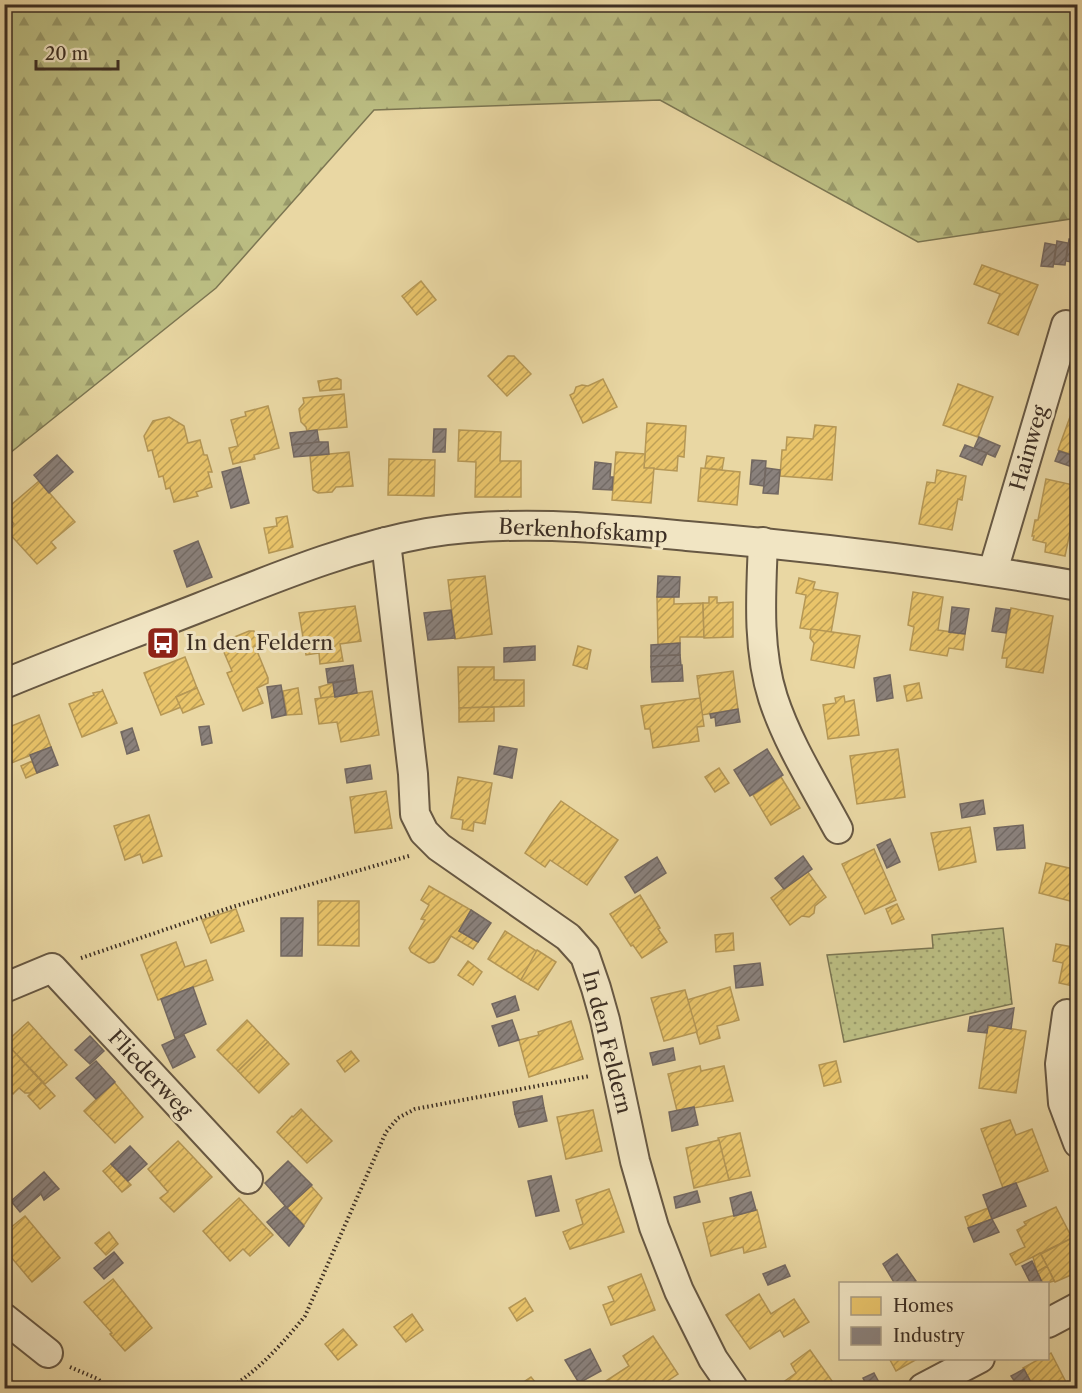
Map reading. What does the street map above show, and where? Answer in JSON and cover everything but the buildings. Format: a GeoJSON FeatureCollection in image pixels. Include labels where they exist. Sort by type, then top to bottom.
{"type":"FeatureCollection","features":[{"type":"Feature","properties":{"kind":"street","name":"Hainweg"},"geometry":{"type":"LineString","coordinates":[[993,571],[1066,325]]}},
{"type":"Feature","properties":{"kind":"street","name":"Berkenhofskamp"},"geometry":{"type":"LineString","coordinates":[[4,684],[287,573],[356,549],[429,533],[462,529],[534,525],[634,531],[763,543],[993,571],[1077,586]]}},
{"type":"Feature","properties":{"kind":"street","name":"In den Feldern"},"geometry":{"type":"LineString","coordinates":[[386,542],[413,774],[415,814],[424,832],[439,847],[567,937],[585,956],[605,1020],[635,1161],[654,1227],[679,1291],[713,1359],[733,1389]]}},
{"type":"Feature","properties":{"kind":"street"},"geometry":{"type":"LineString","coordinates":[[763,543],[760,607],[765,660],[772,696],[785,730],[838,829]]}},
{"type":"Feature","properties":{"kind":"street"},"geometry":{"type":"LineString","coordinates":[[4,988],[52,968]]}},
{"type":"Feature","properties":{"kind":"street","name":"Fliederweg"},"geometry":{"type":"LineString","coordinates":[[52,968],[248,1179]]}},
{"type":"Feature","properties":{"kind":"street"},"geometry":{"type":"LineString","coordinates":[[1067,1014],[1060,1064],[1063,1103],[1077,1143]]}},
{"type":"Feature","properties":{"kind":"street"},"geometry":{"type":"LineString","coordinates":[[1049,1322],[1077,1308]]}},
{"type":"Feature","properties":{"kind":"street"},"geometry":{"type":"LineString","coordinates":[[4,1318],[48,1353]]}},
{"type":"Feature","properties":{"kind":"street"},"geometry":{"type":"LineString","coordinates":[[923,1389],[978,1360]]}},
{"type":"Feature","properties":{"kind":"path"},"geometry":{"type":"LineString","coordinates":[[52,968],[232,907],[439,847]]}},
{"type":"Feature","properties":{"kind":"path"},"geometry":{"type":"LineString","coordinates":[[230,1389],[250,1375],[305,1316],[386,1132],[398,1118],[415,1109],[616,1071]]}},
{"type":"Feature","properties":{"kind":"path"},"geometry":{"type":"LineString","coordinates":[[48,1353],[75,1370],[98,1379],[108,1389]]}},
{"type":"Feature","properties":{"kind":"green space"},"geometry":{"type":"Polygon","coordinates":[[[5,4],[1077,5],[1077,218],[918,242],[660,100],[374,110],[216,288],[5,457],[5,4]]]}},
{"type":"Feature","properties":{"kind":"green space"},"geometry":{"type":"Polygon","coordinates":[[[1003,928],[1012,1004],[844,1042],[827,955],[933,948],[932,935],[1003,928]]]}},
{"type":"Feature","properties":{"kind":"place","name":"In den Feldern"},"geometry":{"type":"Point","coordinates":[163,643]}}]}
